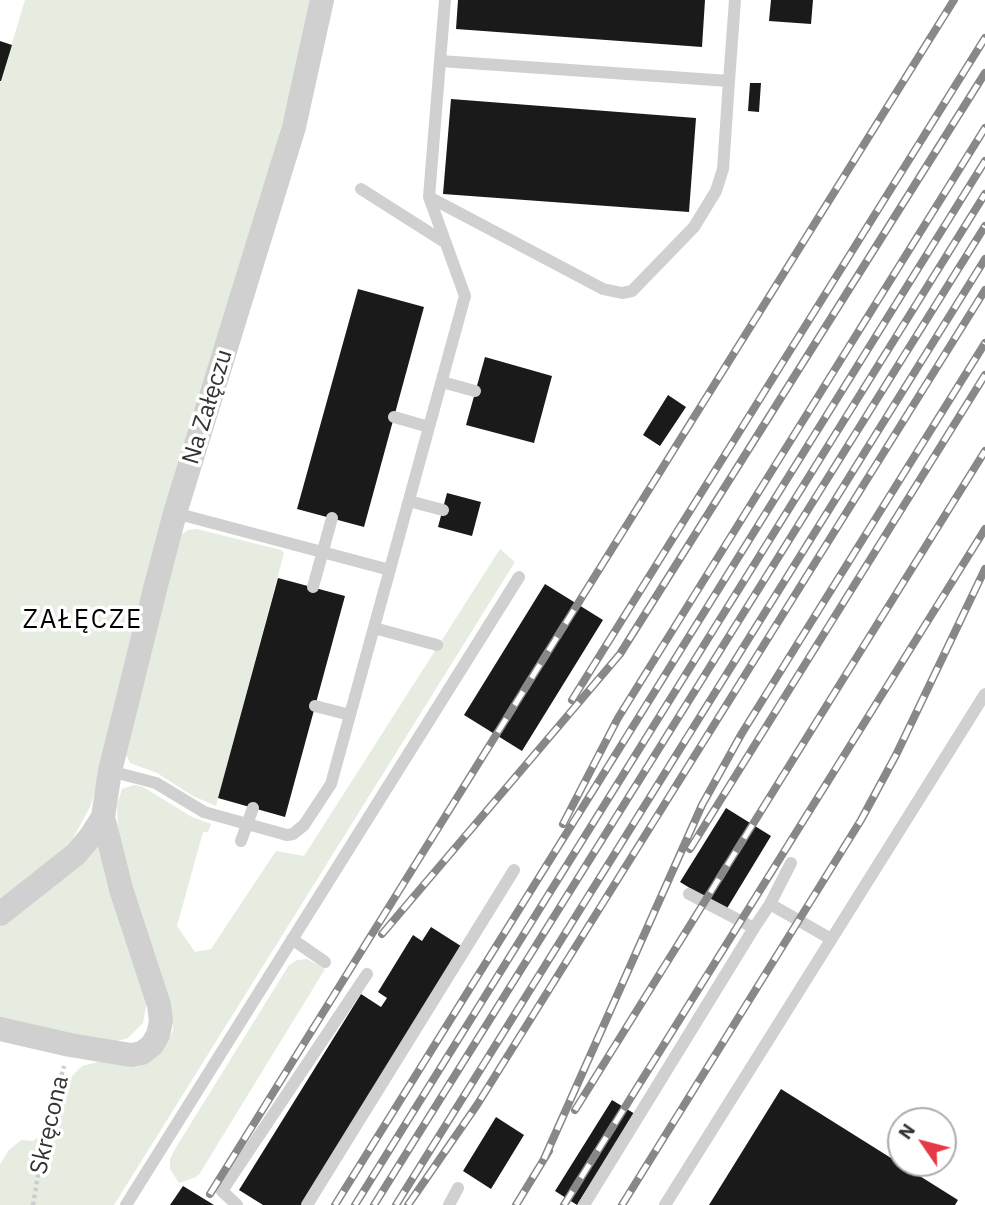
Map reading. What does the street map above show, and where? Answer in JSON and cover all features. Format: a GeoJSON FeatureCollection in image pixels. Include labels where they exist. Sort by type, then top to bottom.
{"type":"FeatureCollection","features":[{"type":"Feature","properties":{"kind":"street","name":"Na Załęczu"},"geometry":{"type":"LineString","coordinates":[[0,1029],[131,1055],[142,1053],[152,1045],[158,1035],[161,1021],[159,1005],[121,889],[103,817],[110,771],[175,513],[294,127],[322,0]]}},
{"type":"Feature","properties":{"kind":"street","name":"Na Załęczu"},"geometry":{"type":"LineString","coordinates":[[0,914],[76,854],[103,817]]}},
{"type":"Feature","properties":{"kind":"lane"},"geometry":{"type":"LineString","coordinates":[[110,771],[148,780],[204,812],[287,835],[293,834],[304,825],[331,784],[465,296],[429,197],[445,0]]}},
{"type":"Feature","properties":{"kind":"lane"},"geometry":{"type":"LineString","coordinates":[[429,197],[603,289],[622,293],[632,291],[694,227],[716,191],[723,169],[735,0]]}},
{"type":"Feature","properties":{"kind":"lane"},"geometry":{"type":"LineString","coordinates":[[440,61],[729,81]]}},
{"type":"Feature","properties":{"kind":"lane"},"geometry":{"type":"LineString","coordinates":[[361,189],[446,243]]}},
{"type":"Feature","properties":{"kind":"lane"},"geometry":{"type":"LineString","coordinates":[[442,382],[475,391]]}},
{"type":"Feature","properties":{"kind":"lane"},"geometry":{"type":"LineString","coordinates":[[394,417],[429,427]]}},
{"type":"Feature","properties":{"kind":"lane"},"geometry":{"type":"LineString","coordinates":[[409,501],[443,510]]}},
{"type":"Feature","properties":{"kind":"lane"},"geometry":{"type":"LineString","coordinates":[[175,513],[390,570]]}},
{"type":"Feature","properties":{"kind":"lane"},"geometry":{"type":"LineString","coordinates":[[313,587],[332,518]]}},
{"type":"Feature","properties":{"kind":"lane"},"geometry":{"type":"LineString","coordinates":[[126,1205],[519,576]]}},
{"type":"Feature","properties":{"kind":"lane"},"geometry":{"type":"LineString","coordinates":[[374,628],[437,645]]}},
{"type":"Feature","properties":{"kind":"lane"},"geometry":{"type":"LineString","coordinates":[[665,1205],[985,694]]}},
{"type":"Feature","properties":{"kind":"lane"},"geometry":{"type":"LineString","coordinates":[[315,706],[350,715]]}},
{"type":"Feature","properties":{"kind":"lane"},"geometry":{"type":"LineString","coordinates":[[241,841],[253,808]]}},
{"type":"Feature","properties":{"kind":"lane"},"geometry":{"type":"LineString","coordinates":[[583,1205],[770,904],[791,863]]}},
{"type":"Feature","properties":{"kind":"lane"},"geometry":{"type":"LineString","coordinates":[[307,1205],[514,870]]}},
{"type":"Feature","properties":{"kind":"lane"},"geometry":{"type":"LineString","coordinates":[[689,894],[754,928]]}},
{"type":"Feature","properties":{"kind":"lane"},"geometry":{"type":"LineString","coordinates":[[770,904],[831,939]]}},
{"type":"Feature","properties":{"kind":"lane"},"geometry":{"type":"LineString","coordinates":[[292,939],[325,962]]}},
{"type":"Feature","properties":{"kind":"lane"},"geometry":{"type":"LineString","coordinates":[[237,1205],[222,1191],[366,974]]}},
{"type":"Feature","properties":{"kind":"lane"},"geometry":{"type":"LineString","coordinates":[[449,1205],[458,1188]]}},
{"type":"Feature","properties":{"kind":"path","name":"Skręcona"},"geometry":{"type":"LineString","coordinates":[[33,1205],[45,1134],[70,1045]]}},
{"type":"Feature","properties":{"kind":"shaded area"},"geometry":{"type":"Polygon","coordinates":[[[25,0],[317,0],[91,805],[72,840],[60,853],[0,901],[0,83],[25,0]]]}},
{"type":"Feature","properties":{"kind":"shaded area"},"geometry":{"type":"Polygon","coordinates":[[[197,529],[284,553],[216,806],[193,796],[157,773],[130,763],[125,752],[181,535],[188,530],[197,529]]]}},
{"type":"Feature","properties":{"kind":"shaded area"},"geometry":{"type":"Polygon","coordinates":[[[500,549],[515,562],[114,1205],[0,1205],[0,1164],[9,1150],[21,1140],[33,1141],[41,1135],[53,1118],[70,1078],[82,1066],[167,1044],[173,1030],[173,1020],[129,878],[118,830],[117,805],[122,789],[134,785],[143,787],[192,817],[211,824],[208,832],[203,832],[177,926],[195,952],[211,949],[276,851],[304,856],[500,549]]]}},
{"type":"Feature","properties":{"kind":"shaded area"},"geometry":{"type":"Polygon","coordinates":[[[97,841],[106,879],[147,1001],[143,1023],[128,1038],[110,1043],[0,1019],[0,927],[72,871],[97,841]]]}},
{"type":"Feature","properties":{"kind":"shaded area"},"geometry":{"type":"Polygon","coordinates":[[[307,959],[325,969],[200,1173],[179,1183],[170,1169],[170,1159],[175,1149],[289,965],[297,960],[307,959]]]}},
{"type":"Feature","properties":{"kind":"building"},"geometry":{"type":"Polygon","coordinates":[[[458,0],[705,0],[702,47],[456,29],[458,0]]]}},
{"type":"Feature","properties":{"kind":"building"},"geometry":{"type":"Polygon","coordinates":[[[771,0],[813,0],[811,24],[769,21],[771,0]]]}},
{"type":"Feature","properties":{"kind":"building"},"geometry":{"type":"Polygon","coordinates":[[[0,41],[12,45],[1,81],[0,81],[0,41]]]}},
{"type":"Feature","properties":{"kind":"building"},"geometry":{"type":"Polygon","coordinates":[[[750,83],[761,83],[759,112],[748,111],[750,83]]]}},
{"type":"Feature","properties":{"kind":"building"},"geometry":{"type":"Polygon","coordinates":[[[451,99],[696,118],[689,212],[443,194],[451,99]]]}},
{"type":"Feature","properties":{"kind":"building"},"geometry":{"type":"Polygon","coordinates":[[[358,289],[424,307],[364,527],[297,509],[358,289]]]}},
{"type":"Feature","properties":{"kind":"building"},"geometry":{"type":"Polygon","coordinates":[[[485,357],[552,376],[534,443],[466,425],[485,357]]]}},
{"type":"Feature","properties":{"kind":"building"},"geometry":{"type":"Polygon","coordinates":[[[668,395],[686,407],[660,446],[643,435],[668,395]]]}},
{"type":"Feature","properties":{"kind":"building"},"geometry":{"type":"Polygon","coordinates":[[[447,493],[481,502],[472,536],[438,527],[447,493]]]}},
{"type":"Feature","properties":{"kind":"building"},"geometry":{"type":"Polygon","coordinates":[[[278,578],[345,596],[285,817],[218,798],[278,578]]]}},
{"type":"Feature","properties":{"kind":"building"},"geometry":{"type":"Polygon","coordinates":[[[545,584],[603,620],[522,751],[464,715],[545,584]]]}},
{"type":"Feature","properties":{"kind":"building"},"geometry":{"type":"Polygon","coordinates":[[[726,808],[771,836],[726,910],[680,882],[726,808]]]}},
{"type":"Feature","properties":{"kind":"building"},"geometry":{"type":"Polygon","coordinates":[[[431,927],[464,948],[305,1205],[263,1205],[239,1190],[361,994],[381,1007],[387,998],[378,992],[413,935],[422,941],[431,927]]]}},
{"type":"Feature","properties":{"kind":"building"},"geometry":{"type":"Polygon","coordinates":[[[781,1089],[887,1155],[887,1177],[921,1177],[958,1200],[955,1205],[709,1205],[781,1089]]]}},
{"type":"Feature","properties":{"kind":"building"},"geometry":{"type":"Polygon","coordinates":[[[612,1100],[635,1114],[577,1205],[555,1191],[612,1100]]]}},
{"type":"Feature","properties":{"kind":"building"},"geometry":{"type":"Polygon","coordinates":[[[496,1117],[524,1135],[491,1189],[463,1171],[496,1117]]]}},
{"type":"Feature","properties":{"kind":"building"},"geometry":{"type":"Polygon","coordinates":[[[183,1186],[214,1205],[170,1205],[183,1186]]]}},
{"type":"Feature","properties":{"kind":"railway"},"geometry":{"type":"LineString","coordinates":[[210,1194],[954,0]]}},
{"type":"Feature","properties":{"kind":"railway"},"geometry":{"type":"LineString","coordinates":[[572,700],[985,38]]}},
{"type":"Feature","properties":{"kind":"railway"},"geometry":{"type":"LineString","coordinates":[[382,934],[620,654],[985,73]]}},
{"type":"Feature","properties":{"kind":"railway"},"geometry":{"type":"LineString","coordinates":[[563,824],[618,718],[985,128]]}},
{"type":"Feature","properties":{"kind":"railway"},"geometry":{"type":"LineString","coordinates":[[335,1205],[985,161]]}},
{"type":"Feature","properties":{"kind":"railway"},"geometry":{"type":"LineString","coordinates":[[355,1205],[985,194]]}},
{"type":"Feature","properties":{"kind":"railway"},"geometry":{"type":"LineString","coordinates":[[374,1205],[985,226]]}},
{"type":"Feature","properties":{"kind":"railway"},"geometry":{"type":"LineString","coordinates":[[396,1205],[985,259]]}},
{"type":"Feature","properties":{"kind":"railway"},"geometry":{"type":"LineString","coordinates":[[408,1205],[477,1105],[985,290]]}},
{"type":"Feature","properties":{"kind":"railway"},"geometry":{"type":"LineString","coordinates":[[544,1159],[702,805],[742,733],[985,343]]}},
{"type":"Feature","properties":{"kind":"railway"},"geometry":{"type":"LineString","coordinates":[[690,849],[985,375]]}},
{"type":"Feature","properties":{"kind":"railway"},"geometry":{"type":"LineString","coordinates":[[575,1110],[985,451]]}},
{"type":"Feature","properties":{"kind":"railway"},"geometry":{"type":"LineString","coordinates":[[564,1205],[985,529]]}},
{"type":"Feature","properties":{"kind":"railway"},"geometry":{"type":"LineString","coordinates":[[622,1205],[861,820],[896,755],[985,569]]}},
{"type":"Feature","properties":{"kind":"railway"},"geometry":{"type":"LineString","coordinates":[[516,1205],[549,1151]]}},
{"type":"Feature","properties":{"kind":"district","name":"ZAŁĘCZE"},"geometry":{"type":"Point","coordinates":[83,620]}}]}
